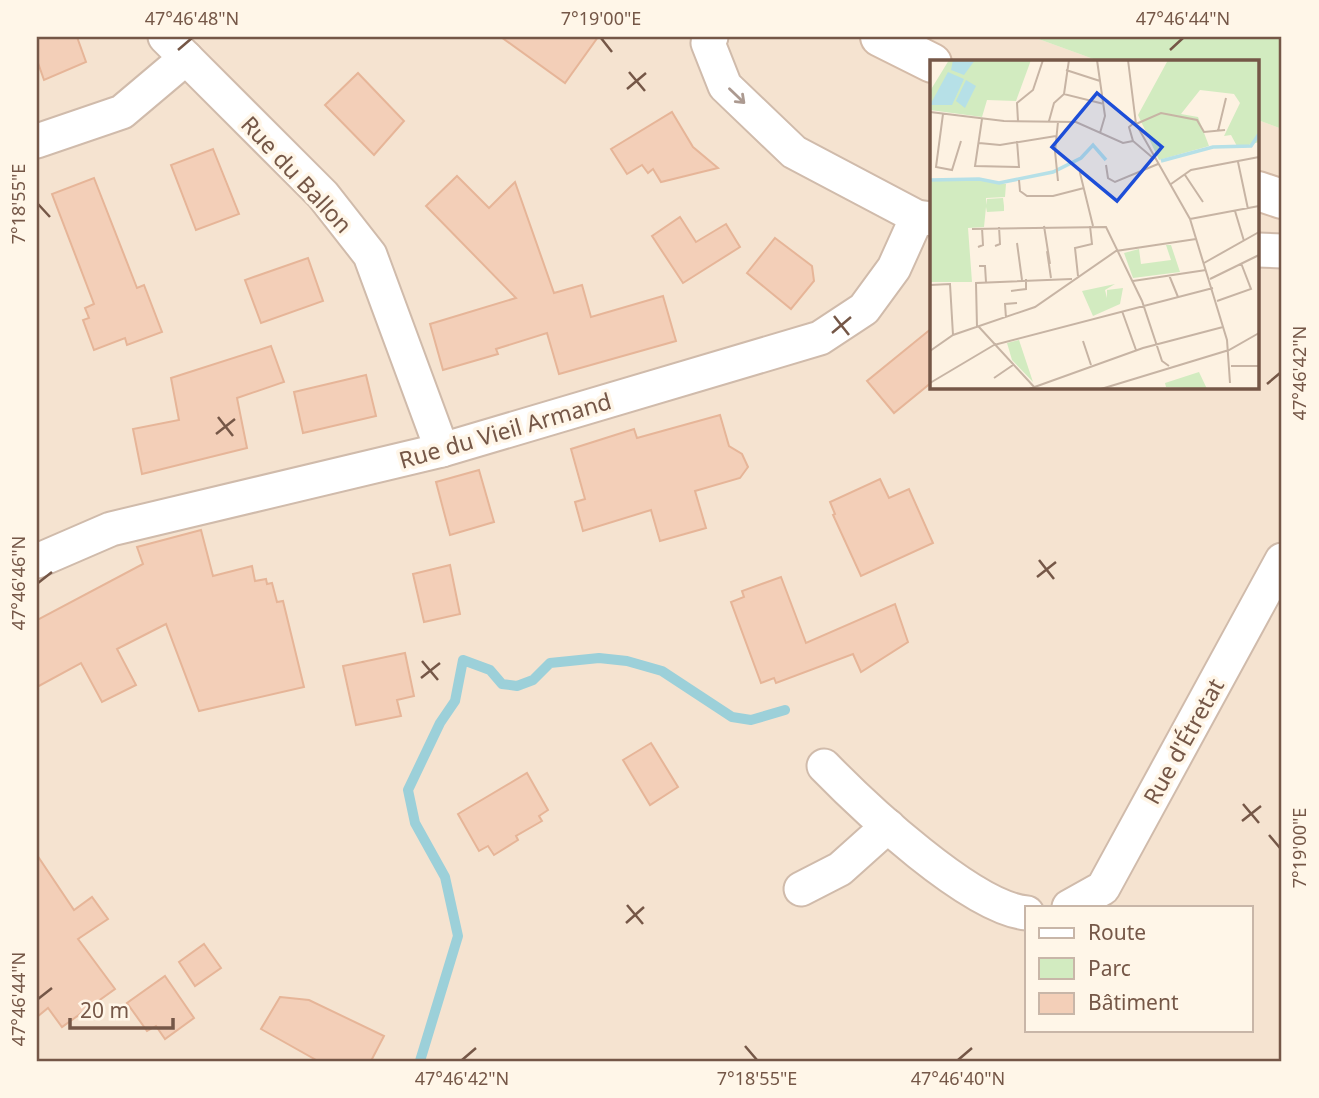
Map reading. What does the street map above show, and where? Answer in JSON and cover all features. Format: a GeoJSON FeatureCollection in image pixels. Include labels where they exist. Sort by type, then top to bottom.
{"type":"FeatureCollection","features":[{"type":"Feature","properties":{"kind":"main road"},"geometry":{"type":"LineString","coordinates":[[880,37],[930,62]]}},
{"type":"Feature","properties":{"kind":"main road"},"geometry":{"type":"LineString","coordinates":[[1260,192],[1282,199]]}},
{"type":"Feature","properties":{"kind":"street"},"geometry":{"type":"LineString","coordinates":[[711,37],[708,43],[726,86],[794,152],[924,218]]}},
{"type":"Feature","properties":{"kind":"street"},"geometry":{"type":"LineString","coordinates":[[37,141],[122,112],[175,47]]}},
{"type":"Feature","properties":{"kind":"street","name":"Rue du Ballon"},"geometry":{"type":"LineString","coordinates":[[175,47],[323,195],[370,255],[442,450]]}},
{"type":"Feature","properties":{"kind":"street","name":"Rue du Vieil Armand"},"geometry":{"type":"LineString","coordinates":[[37,561],[111,529],[442,450],[820,338],[864,309],[894,268],[924,218]]}},
{"type":"Feature","properties":{"kind":"street"},"geometry":{"type":"LineString","coordinates":[[1260,250],[1282,251]]}},
{"type":"Feature","properties":{"kind":"street","name":"Rue d'Étretat"},"geometry":{"type":"LineString","coordinates":[[1071,906],[1102,888],[1282,560]]}},
{"type":"Feature","properties":{"kind":"street"},"geometry":{"type":"LineString","coordinates":[[824,766],[867,811],[988,902],[1025,912]]}},
{"type":"Feature","properties":{"kind":"street"},"geometry":{"type":"LineString","coordinates":[[802,889],[840,869],[888,827]]}},
{"type":"Feature","properties":{"kind":"shaded area"},"geometry":{"type":"Polygon","coordinates":[[[37,37],[1033,37],[1096,60],[930,60],[930,388],[1260,388],[1260,121],[1282,129],[1282,1061],[37,1061],[37,37]]]}},
{"type":"Feature","properties":{"kind":"green space"},"geometry":{"type":"Polygon","coordinates":[[[1033,37],[1282,37],[1282,129],[1260,121],[1260,60],[1096,60],[1033,37]]]}},
{"type":"Feature","properties":{"kind":"building"},"geometry":{"type":"Polygon","coordinates":[[[37,37],[77,37],[86,62],[44,80],[37,60],[37,37]]]}},
{"type":"Feature","properties":{"kind":"building"},"geometry":{"type":"Polygon","coordinates":[[[501,37],[598,37],[565,83],[501,37]]]}},
{"type":"Feature","properties":{"kind":"building"},"geometry":{"type":"Polygon","coordinates":[[[358,73],[404,121],[374,155],[325,105],[358,73]]]}},
{"type":"Feature","properties":{"kind":"building"},"geometry":{"type":"Polygon","coordinates":[[[672,112],[693,147],[718,168],[661,182],[653,169],[648,173],[642,165],[627,174],[611,149],[672,112]]]}},
{"type":"Feature","properties":{"kind":"building"},"geometry":{"type":"Polygon","coordinates":[[[213,149],[239,214],[196,230],[171,165],[213,149]]]}},
{"type":"Feature","properties":{"kind":"building"},"geometry":{"type":"Polygon","coordinates":[[[457,176],[489,208],[515,182],[554,293],[582,285],[591,317],[663,296],[676,341],[559,374],[547,333],[496,349],[498,354],[443,370],[430,324],[516,298],[426,206],[457,176]]]}},
{"type":"Feature","properties":{"kind":"building"},"geometry":{"type":"Polygon","coordinates":[[[94,178],[137,288],[144,285],[162,332],[127,345],[125,338],[94,350],[83,320],[89,318],[85,308],[94,304],[52,194],[94,178]]]}},
{"type":"Feature","properties":{"kind":"building"},"geometry":{"type":"Polygon","coordinates":[[[680,217],[696,242],[726,224],[740,247],[683,283],[652,236],[680,217]]]}},
{"type":"Feature","properties":{"kind":"building"},"geometry":{"type":"Polygon","coordinates":[[[775,238],[812,266],[814,281],[791,309],[747,273],[775,238]]]}},
{"type":"Feature","properties":{"kind":"building"},"geometry":{"type":"Polygon","coordinates":[[[308,258],[323,301],[261,323],[245,280],[308,258]]]}},
{"type":"Feature","properties":{"kind":"building"},"geometry":{"type":"Polygon","coordinates":[[[930,330],[930,384],[894,413],[867,381],[930,330]]]}},
{"type":"Feature","properties":{"kind":"building"},"geometry":{"type":"Polygon","coordinates":[[[271,346],[284,382],[237,398],[247,448],[142,474],[133,429],[179,420],[171,378],[271,346]]]}},
{"type":"Feature","properties":{"kind":"building"},"geometry":{"type":"Polygon","coordinates":[[[366,375],[376,416],[303,433],[294,392],[366,375]]]}},
{"type":"Feature","properties":{"kind":"building"},"geometry":{"type":"Polygon","coordinates":[[[720,415],[729,446],[742,454],[748,467],[740,478],[695,491],[706,528],[660,541],[651,510],[583,531],[575,502],[585,499],[571,449],[634,429],[637,438],[720,415]]]}},
{"type":"Feature","properties":{"kind":"building"},"geometry":{"type":"Polygon","coordinates":[[[479,470],[494,522],[450,535],[436,482],[479,470]]]}},
{"type":"Feature","properties":{"kind":"building"},"geometry":{"type":"Polygon","coordinates":[[[880,479],[889,498],[909,489],[933,543],[861,576],[833,515],[835,514],[830,502],[880,479]]]}},
{"type":"Feature","properties":{"kind":"building"},"geometry":{"type":"Polygon","coordinates":[[[201,530],[213,576],[252,566],[255,581],[266,579],[267,584],[272,583],[277,602],[283,601],[304,687],[199,711],[166,624],[117,649],[136,685],[102,702],[81,663],[37,687],[37,620],[143,564],[137,547],[201,530]]]}},
{"type":"Feature","properties":{"kind":"building"},"geometry":{"type":"Polygon","coordinates":[[[450,565],[460,614],[424,622],[413,574],[450,565]]]}},
{"type":"Feature","properties":{"kind":"building"},"geometry":{"type":"Polygon","coordinates":[[[781,577],[806,643],[895,604],[908,642],[861,672],[853,654],[776,683],[774,678],[761,683],[731,602],[744,597],[742,591],[781,577]]]}},
{"type":"Feature","properties":{"kind":"building"},"geometry":{"type":"Polygon","coordinates":[[[405,653],[414,696],[397,700],[401,716],[356,725],[343,666],[405,653]]]}},
{"type":"Feature","properties":{"kind":"building"},"geometry":{"type":"Polygon","coordinates":[[[651,743],[678,787],[650,805],[623,760],[651,743]]]}},
{"type":"Feature","properties":{"kind":"building"},"geometry":{"type":"Polygon","coordinates":[[[527,773],[548,810],[539,816],[542,821],[516,836],[518,840],[494,855],[488,846],[479,851],[458,814],[527,773]]]}},
{"type":"Feature","properties":{"kind":"building"},"geometry":{"type":"Polygon","coordinates":[[[37,855],[74,910],[92,897],[108,919],[78,939],[115,989],[62,1027],[48,1008],[37,1017],[37,855]]]}},
{"type":"Feature","properties":{"kind":"building"},"geometry":{"type":"Polygon","coordinates":[[[204,944],[221,968],[195,986],[179,962],[204,944]]]}},
{"type":"Feature","properties":{"kind":"building"},"geometry":{"type":"Polygon","coordinates":[[[165,976],[194,1018],[165,1039],[156,1026],[147,1031],[127,1003],[165,976]]]}},
{"type":"Feature","properties":{"kind":"building"},"geometry":{"type":"Polygon","coordinates":[[[280,997],[309,1000],[384,1036],[371,1061],[318,1061],[261,1029],[280,997]]]}},
{"type":"Feature","properties":{"kind":"waterway"},"geometry":{"type":"LineString","coordinates":[[420,1061],[458,936],[445,877],[415,823],[408,790],[440,723],[455,701],[463,660],[490,670],[502,684],[517,686],[533,680],[550,663],[599,658],[627,661],[662,671],[732,717],[751,720],[785,710]]}}]}
